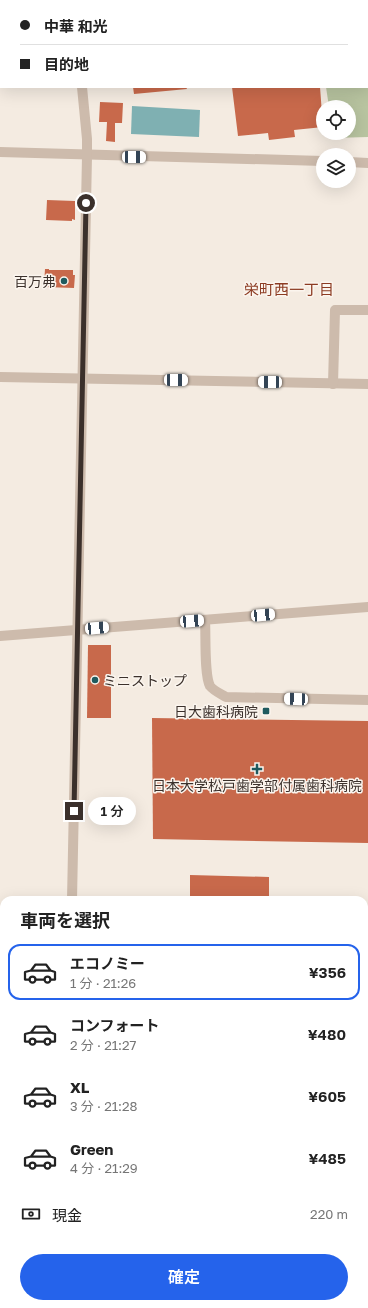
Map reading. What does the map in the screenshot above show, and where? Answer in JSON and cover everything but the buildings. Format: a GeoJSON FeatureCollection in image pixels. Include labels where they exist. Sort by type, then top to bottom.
{"type":"FeatureCollection","features":[{"type":"Feature","properties":{"kind":"street"},"geometry":{"type":"LineString","coordinates":[[72,896],[87,156],[87,139],[82,88]]}},
{"type":"Feature","properties":{"kind":"street"},"geometry":{"type":"LineString","coordinates":[[0,152],[87,156],[316,161]]}},
{"type":"Feature","properties":{"kind":"street"},"geometry":{"type":"LineString","coordinates":[[356,162],[368,162]]}},
{"type":"Feature","properties":{"kind":"street"},"geometry":{"type":"LineString","coordinates":[[333,384],[335,310],[368,310]]}},
{"type":"Feature","properties":{"kind":"street"},"geometry":{"type":"LineString","coordinates":[[0,377],[368,384]]}},
{"type":"Feature","properties":{"kind":"street"},"geometry":{"type":"LineString","coordinates":[[0,636],[368,607]]}},
{"type":"Feature","properties":{"kind":"street"},"geometry":{"type":"LineString","coordinates":[[205,620],[207,672],[210,686],[216,692],[226,697],[368,700]]}},
{"type":"Feature","properties":{"kind":"green space"},"geometry":{"type":"Polygon","coordinates":[[[326,88],[368,88],[368,137],[356,137],[356,100],[328,100],[326,88]]]}},
{"type":"Feature","properties":{"kind":"water"},"geometry":{"type":"Polygon","coordinates":[[[132,106],[200,110],[199,137],[131,134],[132,106]]]}},
{"type":"Feature","properties":{"kind":"place","name":"百万弗"},"geometry":{"type":"Point","coordinates":[64,281]}},
{"type":"Feature","properties":{"kind":"place","name":"ミニストップ"},"geometry":{"type":"Point","coordinates":[95,680]}},
{"type":"Feature","properties":{"kind":"place","name":"日大歯科病院"},"geometry":{"type":"Point","coordinates":[266,711]}},
{"type":"Feature","properties":{"kind":"place","name":"日本大学松戸歯学部付属歯科病院"},"geometry":{"type":"Point","coordinates":[257,769]}},
{"type":"Feature","properties":{"kind":"district","name":"栄町西一丁目"},"geometry":{"type":"Point","coordinates":[289,289]}},
{"type":"Feature","properties":{"kind":"route"},"geometry":{"type":"LineString","coordinates":[[74,811],[86,203]]}}]}
